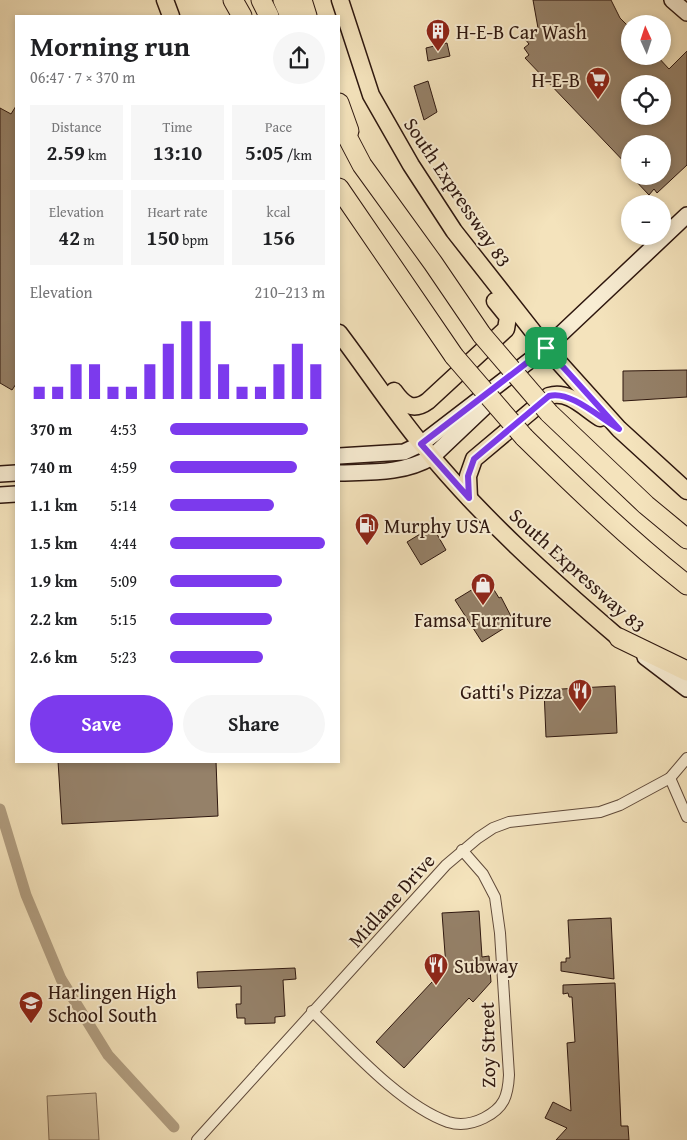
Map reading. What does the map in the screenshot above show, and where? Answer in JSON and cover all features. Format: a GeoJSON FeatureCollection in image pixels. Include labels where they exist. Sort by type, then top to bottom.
{"type":"FeatureCollection","features":[{"type":"Feature","properties":{"kind":"highway"},"geometry":{"type":"LineString","coordinates":[[233,0],[241,15]]}},
{"type":"Feature","properties":{"kind":"highway"},"geometry":{"type":"LineString","coordinates":[[261,0],[268,15]]}},
{"type":"Feature","properties":{"kind":"highway"},"geometry":{"type":"LineString","coordinates":[[283,0],[290,15]]}},
{"type":"Feature","properties":{"kind":"highway"},"geometry":{"type":"LineString","coordinates":[[302,0],[307,15]]}},
{"type":"Feature","properties":{"kind":"highway"},"geometry":{"type":"LineString","coordinates":[[340,106],[362,165]]}},
{"type":"Feature","properties":{"kind":"highway"},"geometry":{"type":"LineString","coordinates":[[340,123],[362,165],[482,335],[549,413],[646,505],[687,539]]}},
{"type":"Feature","properties":{"kind":"highway"},"geometry":{"type":"LineString","coordinates":[[340,176],[359,219]]}},
{"type":"Feature","properties":{"kind":"highway"},"geometry":{"type":"LineString","coordinates":[[340,190],[454,356],[524,437],[591,503],[642,549],[687,585]]}},
{"type":"Feature","properties":{"kind":"highway"},"geometry":{"type":"LineString","coordinates":[[619,638],[687,671]]}},
{"type":"Feature","properties":{"kind":"main road"},"geometry":{"type":"LineString","coordinates":[[165,0],[171,15]]}},
{"type":"Feature","properties":{"kind":"main road","name":"South Expressway 83"},"geometry":{"type":"LineString","coordinates":[[340,0],[370,95],[411,165],[454,231],[546,348],[619,429],[687,491]]}},
{"type":"Feature","properties":{"kind":"main road"},"geometry":{"type":"LineString","coordinates":[[340,321],[404,403],[414,408],[428,401],[506,329],[508,324],[508,318],[504,310],[464,258],[457,245],[454,231]]}},
{"type":"Feature","properties":{"kind":"main road","name":"South Expressway 83"},"geometry":{"type":"LineString","coordinates":[[340,334],[421,444],[469,498],[555,583],[619,638]]}},
{"type":"Feature","properties":{"kind":"main road"},"geometry":{"type":"LineString","coordinates":[[469,498],[468,476],[474,459],[549,396],[562,394],[575,400],[619,429]]}},
{"type":"Feature","properties":{"kind":"street"},"geometry":{"type":"LineString","coordinates":[[672,0],[687,13]]}},
{"type":"Feature","properties":{"kind":"street"},"geometry":{"type":"LineString","coordinates":[[340,473],[398,470],[413,467],[432,457],[687,214]]}},
{"type":"Feature","properties":{"kind":"street"},"geometry":{"type":"LineString","coordinates":[[340,456],[404,452],[421,444],[546,348]]}},
{"type":"Feature","properties":{"kind":"street"},"geometry":{"type":"LineString","coordinates":[[0,474],[15,473]]}},
{"type":"Feature","properties":{"kind":"street"},"geometry":{"type":"LineString","coordinates":[[0,495],[15,494]]}},
{"type":"Feature","properties":{"kind":"street","name":"South Expressway 83"},"geometry":{"type":"LineString","coordinates":[[619,638],[687,689]]}},
{"type":"Feature","properties":{"kind":"street","name":"Midlane Drive"},"geometry":{"type":"LineString","coordinates":[[197,1140],[462,850],[493,828],[509,822],[600,812],[639,796],[670,778],[687,758]]}},
{"type":"Feature","properties":{"kind":"street"},"geometry":{"type":"LineString","coordinates":[[670,778],[687,817]]}},
{"type":"Feature","properties":{"kind":"street","name":"Zoy Street"},"geometry":{"type":"LineString","coordinates":[[312,1012],[393,1087],[436,1116],[448,1122],[466,1124],[475,1122],[497,1110],[508,1094],[509,1075],[499,926],[495,897],[490,885],[462,850]]}},
{"type":"Feature","properties":{"kind":"shaded area"},"geometry":{"type":"Polygon","coordinates":[[[96,1093],[99,1140],[49,1140],[47,1096],[96,1093]]]}},
{"type":"Feature","properties":{"kind":"building","name":"H-E-B"},"geometry":{"type":"Polygon","coordinates":[[[533,0],[611,0],[621,19],[621,65],[665,65],[669,69],[687,51],[687,165],[671,180],[671,135],[621,135],[621,159],[525,58],[529,55],[524,48],[529,44],[525,39],[538,28],[533,0]]]}},
{"type":"Feature","properties":{"kind":"building","name":"H-E-B Car Wash"},"geometry":{"type":"Polygon","coordinates":[[[447,43],[450,56],[428,61],[426,48],[447,43]]]}},
{"type":"Feature","properties":{"kind":"building"},"geometry":{"type":"Polygon","coordinates":[[[428,81],[437,112],[424,120],[414,86],[428,81]]]}},
{"type":"Feature","properties":{"kind":"building"},"geometry":{"type":"Polygon","coordinates":[[[0,108],[11,114],[15,108],[15,386],[12,390],[0,383],[0,108]]]}},
{"type":"Feature","properties":{"kind":"building","name":"H-E-B"},"geometry":{"type":"Polygon","coordinates":[[[640,185],[666,185],[657,193],[654,189],[649,195],[640,185]]]}},
{"type":"Feature","properties":{"kind":"building"},"geometry":{"type":"Polygon","coordinates":[[[687,370],[687,397],[623,401],[623,371],[687,370]]]}},
{"type":"Feature","properties":{"kind":"building"},"geometry":{"type":"Polygon","coordinates":[[[430,528],[434,529],[446,550],[421,565],[407,542],[430,528]]]}},
{"type":"Feature","properties":{"kind":"building","name":"Famsa Furniture"},"geometry":{"type":"Polygon","coordinates":[[[488,580],[499,598],[501,597],[514,622],[482,642],[455,600],[488,580]]]}},
{"type":"Feature","properties":{"kind":"building","name":"Gatti's Pizza"},"geometry":{"type":"Polygon","coordinates":[[[615,686],[617,733],[546,737],[544,690],[615,686]]]}},
{"type":"Feature","properties":{"kind":"building"},"geometry":{"type":"Polygon","coordinates":[[[58,763],[216,763],[218,816],[62,824],[58,763]]]}},
{"type":"Feature","properties":{"kind":"building"},"geometry":{"type":"Polygon","coordinates":[[[479,911],[482,957],[489,956],[491,982],[473,1002],[469,998],[404,1068],[376,1042],[446,967],[442,913],[479,911]]]}},
{"type":"Feature","properties":{"kind":"building"},"geometry":{"type":"Polygon","coordinates":[[[611,918],[614,979],[561,971],[561,962],[566,962],[566,958],[570,958],[568,920],[611,918]]]}},
{"type":"Feature","properties":{"kind":"building"},"geometry":{"type":"Polygon","coordinates":[[[295,968],[296,979],[283,980],[285,1016],[275,1017],[275,1023],[245,1024],[245,1018],[237,1018],[236,1004],[241,1004],[241,986],[198,988],[197,972],[295,968]]]}},
{"type":"Feature","properties":{"kind":"building"},"geometry":{"type":"Polygon","coordinates":[[[615,983],[621,1126],[628,1126],[629,1140],[556,1140],[567,1128],[545,1118],[553,1102],[571,1111],[567,1043],[575,1042],[572,997],[569,997],[568,993],[563,994],[563,985],[615,983]]]}},
{"type":"Feature","properties":{"kind":"waterway"},"geometry":{"type":"LineString","coordinates":[[0,809],[26,895],[61,979],[108,1055],[174,1127]]}},
{"type":"Feature","properties":{"kind":"place","name":"H-E-B Car Wash"},"geometry":{"type":"Point","coordinates":[438,52]}},
{"type":"Feature","properties":{"kind":"place","name":"H-E-B"},"geometry":{"type":"Point","coordinates":[598,100]}},
{"type":"Feature","properties":{"kind":"place","name":"Murphy USA"},"geometry":{"type":"Point","coordinates":[367,546]}},
{"type":"Feature","properties":{"kind":"place","name":"Famsa Furniture"},"geometry":{"type":"Point","coordinates":[483,606]}},
{"type":"Feature","properties":{"kind":"place","name":"Gatti's Pizza"},"geometry":{"type":"Point","coordinates":[580,712]}},
{"type":"Feature","properties":{"kind":"place","name":"Subway"},"geometry":{"type":"Point","coordinates":[436,986]}},
{"type":"Feature","properties":{"kind":"place","name":"Harlingen High School South"},"geometry":{"type":"Point","coordinates":[31,1024]}},
{"type":"Feature","properties":{"kind":"route"},"geometry":{"type":"LineString","coordinates":[[546,348],[619,429],[575,400],[562,394],[549,396],[474,459],[468,476],[469,498],[421,444],[546,348]]}}]}
